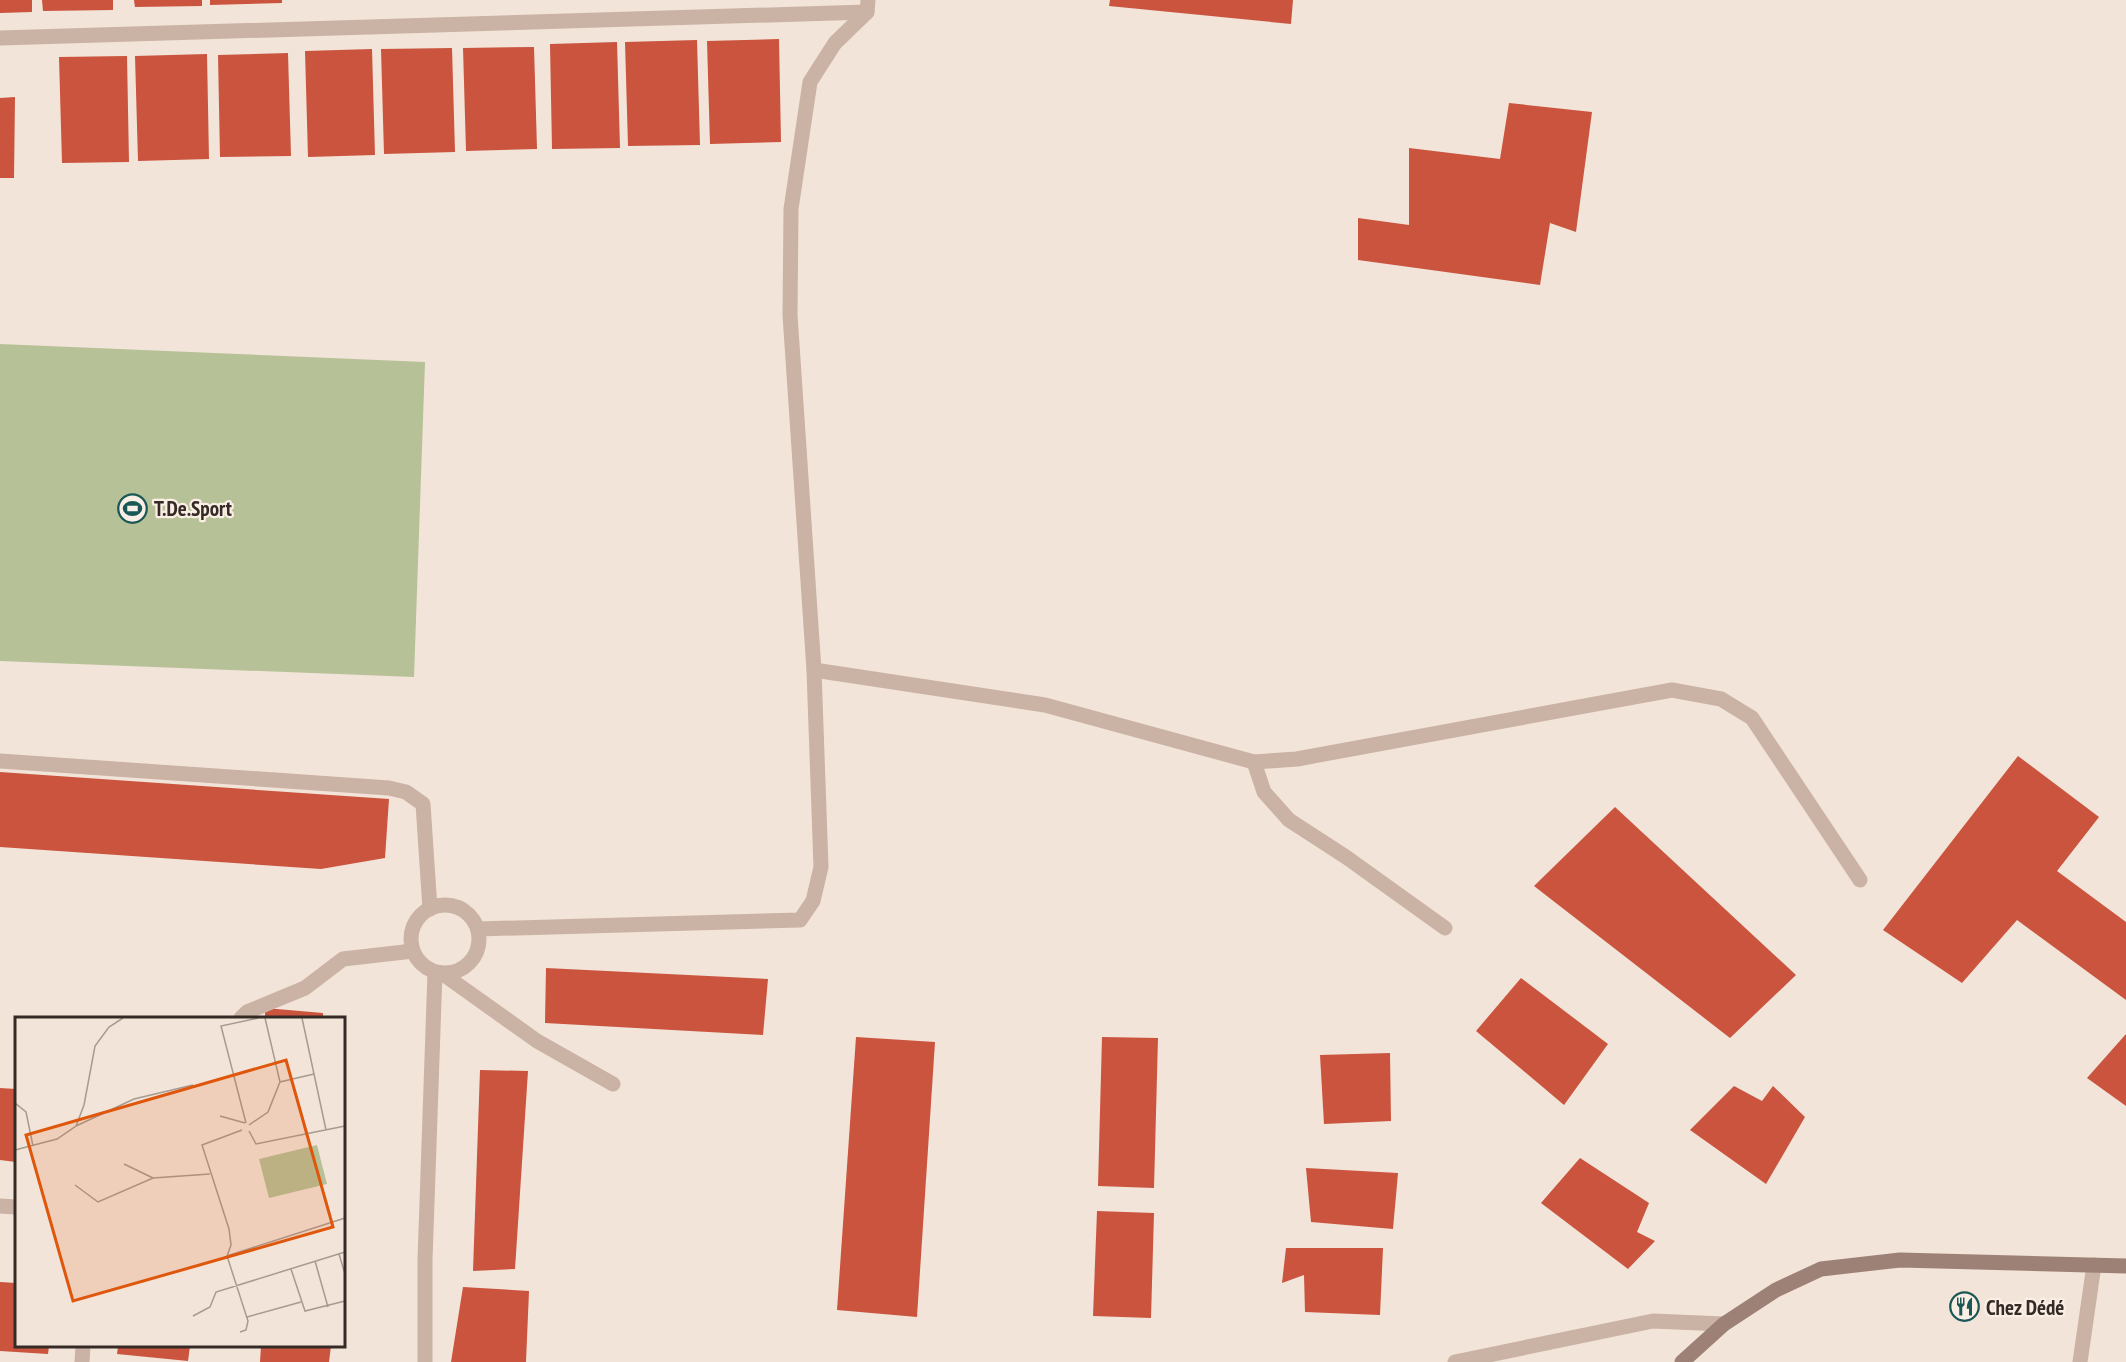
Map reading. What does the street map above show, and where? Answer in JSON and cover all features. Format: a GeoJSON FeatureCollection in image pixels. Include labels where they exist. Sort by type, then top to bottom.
{"type":"FeatureCollection","features":[{"type":"Feature","properties":{"kind":"main road"},"geometry":{"type":"LineString","coordinates":[[1682,1362],[1724,1324],[1776,1290],[1821,1269],[1900,1260],[2126,1266]]}},
{"type":"Feature","properties":{"kind":"street"},"geometry":{"type":"LineString","coordinates":[[0,38],[868,6]]}},
{"type":"Feature","properties":{"kind":"street"},"geometry":{"type":"LineString","coordinates":[[478,929],[800,920],[813,901],[821,867],[814,670],[790,315],[791,209],[810,82],[835,43],[868,6]]}},
{"type":"Feature","properties":{"kind":"street"},"geometry":{"type":"LineString","coordinates":[[814,670],[1045,705],[1254,762],[1297,759],[1672,690],[1721,699],[1752,718],[1860,880]]}},
{"type":"Feature","properties":{"kind":"street"},"geometry":{"type":"LineString","coordinates":[[0,761],[389,788],[406,792],[423,804],[430,909]]}},
{"type":"Feature","properties":{"kind":"street"},"geometry":{"type":"LineString","coordinates":[[1254,762],[1264,792],[1289,820],[1346,857],[1445,928]]}},
{"type":"Feature","properties":{"kind":"street"},"geometry":{"type":"LineString","coordinates":[[439,973],[454,973],[465,968],[473,961],[478,951],[478,929],[473,918],[464,910],[453,906],[430,909],[416,922],[412,932],[413,951],[418,960],[537,1041],[613,1084]]}},
{"type":"Feature","properties":{"kind":"street"},"geometry":{"type":"LineString","coordinates":[[242,1017],[247,1012],[305,988],[343,959],[413,951]]}},
{"type":"Feature","properties":{"kind":"street"},"geometry":{"type":"LineString","coordinates":[[425,1362],[425,1260],[439,973]]}},
{"type":"Feature","properties":{"kind":"street"},"geometry":{"type":"LineString","coordinates":[[0,1206],[15,1207]]}},
{"type":"Feature","properties":{"kind":"street"},"geometry":{"type":"LineString","coordinates":[[2080,1362],[2094,1265]]}},
{"type":"Feature","properties":{"kind":"street"},"geometry":{"type":"LineString","coordinates":[[1455,1362],[1653,1321],[1724,1324]]}},
{"type":"Feature","properties":{"kind":"street"},"geometry":{"type":"LineString","coordinates":[[82,1362],[83,1347]]}},
{"type":"Feature","properties":{"kind":"green space"},"geometry":{"type":"Polygon","coordinates":[[[0,344],[425,362],[414,677],[0,661],[0,344]]]}},
{"type":"Feature","properties":{"kind":"building"},"geometry":{"type":"Polygon","coordinates":[[[0,0],[32,0],[32,12],[0,13],[0,0]]]}},
{"type":"Feature","properties":{"kind":"building"},"geometry":{"type":"Polygon","coordinates":[[[42,0],[113,0],[113,10],[43,11],[42,0]]]}},
{"type":"Feature","properties":{"kind":"building"},"geometry":{"type":"Polygon","coordinates":[[[134,0],[202,0],[202,6],[135,7],[134,0]]]}},
{"type":"Feature","properties":{"kind":"building"},"geometry":{"type":"Polygon","coordinates":[[[210,0],[282,0],[282,3],[210,5],[210,0]]]}},
{"type":"Feature","properties":{"kind":"building"},"geometry":{"type":"Polygon","coordinates":[[[1110,0],[1293,0],[1291,24],[1109,6],[1110,0]]]}},
{"type":"Feature","properties":{"kind":"building"},"geometry":{"type":"Polygon","coordinates":[[[779,39],[781,142],[710,144],[707,41],[779,39]]]}},
{"type":"Feature","properties":{"kind":"building"},"geometry":{"type":"Polygon","coordinates":[[[697,40],[700,145],[628,146],[625,42],[697,40]]]}},
{"type":"Feature","properties":{"kind":"building"},"geometry":{"type":"Polygon","coordinates":[[[617,42],[620,148],[552,149],[550,44],[617,42]]]}},
{"type":"Feature","properties":{"kind":"building"},"geometry":{"type":"Polygon","coordinates":[[[534,47],[537,149],[466,151],[463,48],[534,47]]]}},
{"type":"Feature","properties":{"kind":"building"},"geometry":{"type":"Polygon","coordinates":[[[452,48],[455,152],[384,154],[381,49],[452,48]]]}},
{"type":"Feature","properties":{"kind":"building"},"geometry":{"type":"Polygon","coordinates":[[[372,49],[375,155],[308,157],[305,51],[372,49]]]}},
{"type":"Feature","properties":{"kind":"building"},"geometry":{"type":"Polygon","coordinates":[[[288,53],[291,156],[220,157],[218,55],[288,53]]]}},
{"type":"Feature","properties":{"kind":"building"},"geometry":{"type":"Polygon","coordinates":[[[207,54],[209,159],[138,161],[135,56],[207,54]]]}},
{"type":"Feature","properties":{"kind":"building"},"geometry":{"type":"Polygon","coordinates":[[[127,56],[129,162],[62,163],[59,57],[127,56]]]}},
{"type":"Feature","properties":{"kind":"building"},"geometry":{"type":"Polygon","coordinates":[[[15,97],[14,178],[0,178],[0,98],[15,97]]]}},
{"type":"Feature","properties":{"kind":"building"},"geometry":{"type":"Polygon","coordinates":[[[1509,103],[1592,112],[1576,232],[1550,223],[1540,285],[1358,260],[1358,218],[1409,225],[1409,148],[1500,159],[1509,103]]]}},
{"type":"Feature","properties":{"kind":"building"},"geometry":{"type":"Polygon","coordinates":[[[2018,756],[2099,817],[2057,871],[2126,922],[2126,1000],[2017,920],[1962,983],[1883,930],[2018,756]]]}},
{"type":"Feature","properties":{"kind":"building"},"geometry":{"type":"Polygon","coordinates":[[[0,772],[389,799],[385,858],[321,869],[0,847],[0,772]]]}},
{"type":"Feature","properties":{"kind":"building"},"geometry":{"type":"Polygon","coordinates":[[[1615,807],[1796,975],[1730,1038],[1534,886],[1615,807]]]}},
{"type":"Feature","properties":{"kind":"building"},"geometry":{"type":"Polygon","coordinates":[[[546,968],[768,979],[763,1035],[545,1023],[546,968]]]}},
{"type":"Feature","properties":{"kind":"building"},"geometry":{"type":"Polygon","coordinates":[[[1521,978],[1608,1044],[1564,1105],[1476,1031],[1521,978]]]}},
{"type":"Feature","properties":{"kind":"building"},"geometry":{"type":"Polygon","coordinates":[[[265,1008],[323,1013],[323,1017],[265,1017],[265,1008]]]}},
{"type":"Feature","properties":{"kind":"building"},"geometry":{"type":"Polygon","coordinates":[[[2126,1034],[2126,1106],[2087,1078],[2126,1034]]]}},
{"type":"Feature","properties":{"kind":"building"},"geometry":{"type":"Polygon","coordinates":[[[856,1037],[935,1042],[917,1317],[837,1310],[856,1037]]]}},
{"type":"Feature","properties":{"kind":"building"},"geometry":{"type":"Polygon","coordinates":[[[1102,1037],[1158,1038],[1154,1188],[1098,1186],[1102,1037]]]}},
{"type":"Feature","properties":{"kind":"building"},"geometry":{"type":"Polygon","coordinates":[[[1390,1053],[1391,1121],[1324,1124],[1320,1055],[1390,1053]]]}},
{"type":"Feature","properties":{"kind":"building"},"geometry":{"type":"Polygon","coordinates":[[[480,1070],[528,1071],[515,1269],[473,1271],[480,1070]]]}},
{"type":"Feature","properties":{"kind":"building"},"geometry":{"type":"Polygon","coordinates":[[[1734,1086],[1762,1101],[1773,1086],[1805,1117],[1766,1184],[1690,1130],[1734,1086]]]}},
{"type":"Feature","properties":{"kind":"building"},"geometry":{"type":"Polygon","coordinates":[[[0,1088],[15,1089],[15,1162],[0,1160],[0,1088]]]}},
{"type":"Feature","properties":{"kind":"building"},"geometry":{"type":"Polygon","coordinates":[[[1580,1158],[1649,1203],[1637,1232],[1655,1241],[1628,1269],[1541,1203],[1580,1158]]]}},
{"type":"Feature","properties":{"kind":"building"},"geometry":{"type":"Polygon","coordinates":[[[1306,1168],[1398,1173],[1393,1229],[1311,1222],[1306,1168]]]}},
{"type":"Feature","properties":{"kind":"building"},"geometry":{"type":"Polygon","coordinates":[[[1097,1211],[1154,1213],[1151,1318],[1093,1316],[1097,1211]]]}},
{"type":"Feature","properties":{"kind":"building"},"geometry":{"type":"Polygon","coordinates":[[[1286,1248],[1383,1248],[1380,1315],[1305,1312],[1304,1275],[1282,1283],[1286,1248]]]}},
{"type":"Feature","properties":{"kind":"building"},"geometry":{"type":"Polygon","coordinates":[[[0,1282],[15,1283],[15,1347],[49,1347],[48,1354],[0,1351],[0,1282]]]}},
{"type":"Feature","properties":{"kind":"building"},"geometry":{"type":"Polygon","coordinates":[[[463,1287],[529,1291],[526,1362],[451,1362],[463,1287]]]}},
{"type":"Feature","properties":{"kind":"building"},"geometry":{"type":"Polygon","coordinates":[[[118,1347],[190,1347],[188,1361],[117,1354],[118,1347]]]}},
{"type":"Feature","properties":{"kind":"building"},"geometry":{"type":"Polygon","coordinates":[[[261,1347],[331,1347],[329,1362],[260,1362],[261,1347]]]}},
{"type":"Feature","properties":{"kind":"place","name":"T.De.Sport"},"geometry":{"type":"Point","coordinates":[133,508]}},
{"type":"Feature","properties":{"kind":"place","name":"Chez Dédé"},"geometry":{"type":"Point","coordinates":[1965,1307]}}]}
